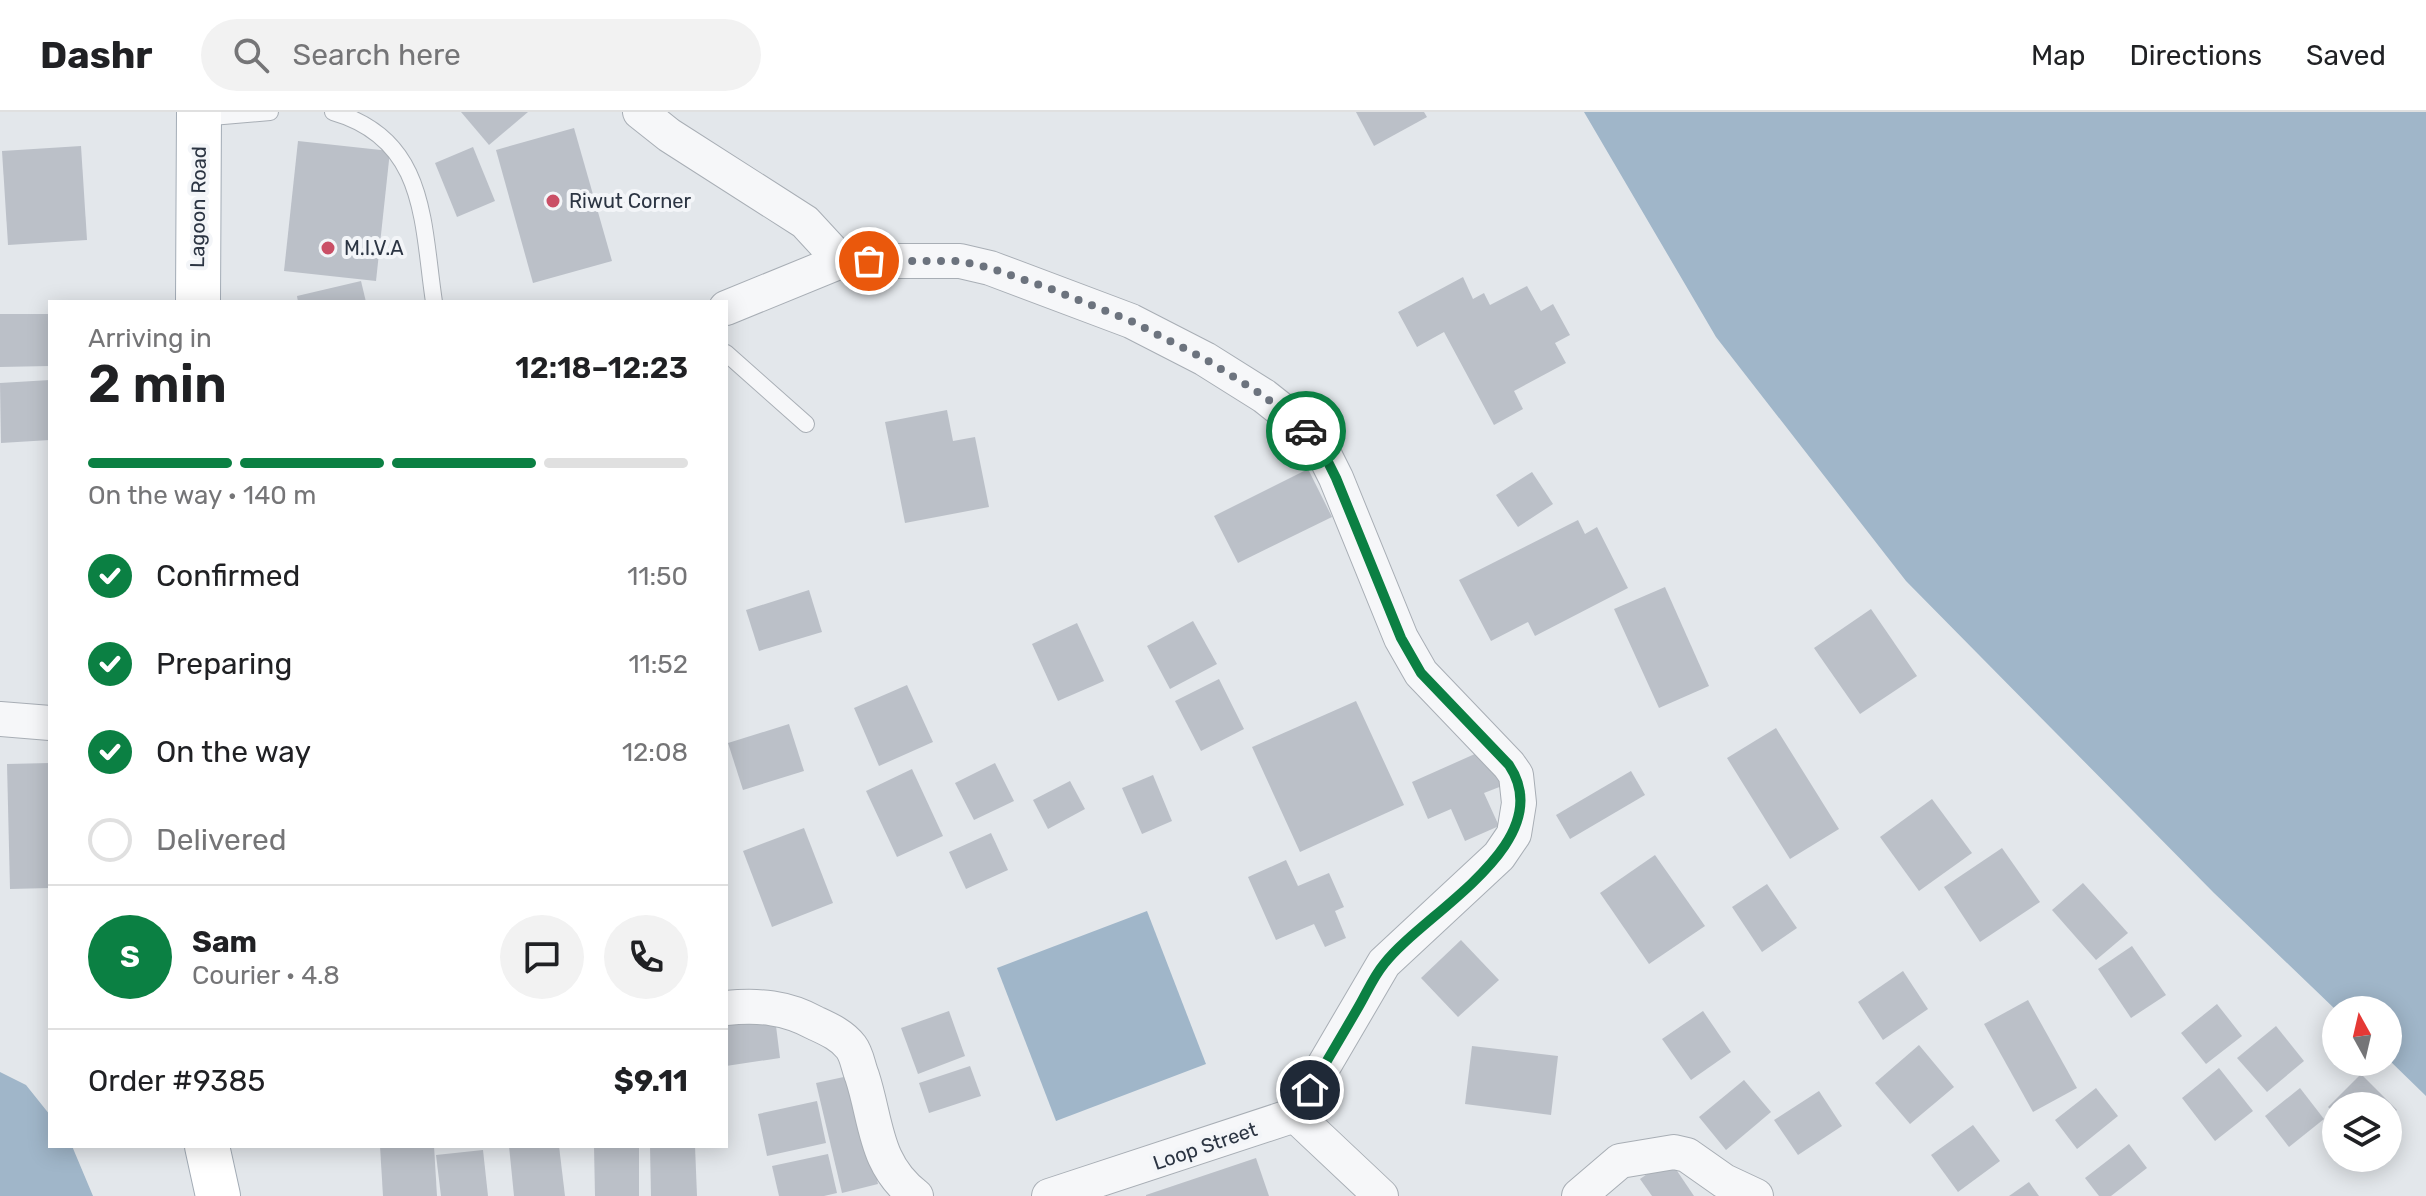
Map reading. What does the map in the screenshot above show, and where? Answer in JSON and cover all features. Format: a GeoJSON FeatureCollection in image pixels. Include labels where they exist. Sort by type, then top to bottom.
{"type":"FeatureCollection","features":[{"type":"Feature","properties":{"kind":"main road","name":"Lagoon Road"},"geometry":{"type":"LineString","coordinates":[[198,300],[199,115]]}},
{"type":"Feature","properties":{"kind":"main road"},"geometry":{"type":"LineString","coordinates":[[207,1148],[218,1196]]}},
{"type":"Feature","properties":{"kind":"street"},"geometry":{"type":"LineString","coordinates":[[640,112],[669,135],[805,222],[841,261]]}},
{"type":"Feature","properties":{"kind":"street"},"geometry":{"type":"LineString","coordinates":[[728,307],[841,261],[960,261],[990,268],[1131,321],[1205,359],[1264,396],[1302,426],[1321,448],[1401,638],[1421,673],[1516,775],[1519,803],[1514,834],[1499,856],[1384,963],[1295,1115],[1381,1196]]}},
{"type":"Feature","properties":{"kind":"street"},"geometry":{"type":"LineString","coordinates":[[0,719],[48,723]]}},
{"type":"Feature","properties":{"kind":"street"},"geometry":{"type":"LineString","coordinates":[[728,1008],[759,1004],[787,1010],[839,1035],[850,1046],[867,1091],[884,1161],[900,1184],[916,1196]]}},
{"type":"Feature","properties":{"kind":"street","name":"Loop Street"},"geometry":{"type":"LineString","coordinates":[[1049,1196],[1295,1115]]}},
{"type":"Feature","properties":{"kind":"street"},"geometry":{"type":"LineString","coordinates":[[1579,1196],[1620,1161],[1674,1152],[1687,1155],[1724,1181],[1756,1196]]}},
{"type":"Feature","properties":{"kind":"lane"},"geometry":{"type":"LineString","coordinates":[[199,115],[270,112]]}},
{"type":"Feature","properties":{"kind":"lane"},"geometry":{"type":"LineString","coordinates":[[333,112],[348,116],[379,133],[399,154],[413,179],[434,300]]}},
{"type":"Feature","properties":{"kind":"lane"},"geometry":{"type":"LineString","coordinates":[[728,355],[806,424]]}},
{"type":"Feature","properties":{"kind":"water"},"geometry":{"type":"Polygon","coordinates":[[[1584,112],[2426,112],[2426,1096],[2402,1073],[2402,996],[2322,997],[2214,893],[1906,581],[1716,337],[1584,112]]]}},
{"type":"Feature","properties":{"kind":"water"},"geometry":{"type":"Polygon","coordinates":[[[1147,911],[1206,1064],[1056,1121],[997,968],[1147,911]]]}},
{"type":"Feature","properties":{"kind":"water"},"geometry":{"type":"Polygon","coordinates":[[[0,1072],[26,1085],[48,1112],[48,1148],[73,1148],[93,1196],[0,1196],[0,1072]]]}},
{"type":"Feature","properties":{"kind":"building"},"geometry":{"type":"Polygon","coordinates":[[[461,112],[528,112],[489,145],[461,112]]]}},
{"type":"Feature","properties":{"kind":"building"},"geometry":{"type":"Polygon","coordinates":[[[1356,112],[1424,112],[1427,117],[1374,146],[1356,112]]]}},
{"type":"Feature","properties":{"kind":"building"},"geometry":{"type":"Polygon","coordinates":[[[574,128],[612,261],[533,283],[496,150],[574,128]]]}},
{"type":"Feature","properties":{"kind":"building"},"geometry":{"type":"Polygon","coordinates":[[[298,141],[390,151],[376,281],[284,271],[298,141]]]}},
{"type":"Feature","properties":{"kind":"building"},"geometry":{"type":"Polygon","coordinates":[[[81,146],[87,240],[8,245],[2,151],[81,146]]]}},
{"type":"Feature","properties":{"kind":"building"},"geometry":{"type":"Polygon","coordinates":[[[473,147],[495,201],[457,217],[435,163],[473,147]]]}},
{"type":"Feature","properties":{"kind":"building"},"geometry":{"type":"Polygon","coordinates":[[[1463,277],[1473,299],[1484,293],[1490,305],[1527,286],[1541,311],[1553,304],[1570,335],[1555,343],[1566,363],[1514,391],[1523,409],[1494,425],[1444,332],[1417,347],[1398,312],[1463,277]]]}},
{"type":"Feature","properties":{"kind":"building"},"geometry":{"type":"Polygon","coordinates":[[[361,281],[366,300],[298,300],[297,296],[361,281]]]}},
{"type":"Feature","properties":{"kind":"building"},"geometry":{"type":"Polygon","coordinates":[[[0,314],[48,314],[48,366],[0,367],[0,314]]]}},
{"type":"Feature","properties":{"kind":"building"},"geometry":{"type":"Polygon","coordinates":[[[48,380],[48,440],[1,443],[0,383],[48,380]]]}},
{"type":"Feature","properties":{"kind":"building"},"geometry":{"type":"Polygon","coordinates":[[[947,410],[953,441],[975,437],[989,507],[905,523],[885,422],[947,410]]]}},
{"type":"Feature","properties":{"kind":"building"},"geometry":{"type":"Polygon","coordinates":[[[1308,469],[1332,517],[1238,563],[1214,516],[1308,469]]]}},
{"type":"Feature","properties":{"kind":"building"},"geometry":{"type":"Polygon","coordinates":[[[1532,472],[1553,504],[1518,527],[1496,495],[1532,472]]]}},
{"type":"Feature","properties":{"kind":"building"},"geometry":{"type":"Polygon","coordinates":[[[1578,520],[1585,534],[1597,527],[1628,588],[1535,636],[1528,622],[1491,641],[1459,580],[1578,520]]]}},
{"type":"Feature","properties":{"kind":"building"},"geometry":{"type":"Polygon","coordinates":[[[1665,587],[1709,686],[1659,708],[1614,609],[1665,587]]]}},
{"type":"Feature","properties":{"kind":"building"},"geometry":{"type":"Polygon","coordinates":[[[809,590],[822,632],[759,651],[746,610],[809,590]]]}},
{"type":"Feature","properties":{"kind":"building"},"geometry":{"type":"Polygon","coordinates":[[[1871,609],[1917,676],[1860,714],[1814,648],[1871,609]]]}},
{"type":"Feature","properties":{"kind":"building"},"geometry":{"type":"Polygon","coordinates":[[[1193,621],[1217,664],[1170,689],[1147,646],[1193,621]]]}},
{"type":"Feature","properties":{"kind":"building"},"geometry":{"type":"Polygon","coordinates":[[[1077,623],[1104,681],[1058,701],[1032,644],[1077,623]]]}},
{"type":"Feature","properties":{"kind":"building"},"geometry":{"type":"Polygon","coordinates":[[[1219,679],[1244,729],[1201,751],[1175,701],[1219,679]]]}},
{"type":"Feature","properties":{"kind":"building"},"geometry":{"type":"Polygon","coordinates":[[[907,685],[933,742],[879,766],[854,708],[907,685]]]}},
{"type":"Feature","properties":{"kind":"building"},"geometry":{"type":"Polygon","coordinates":[[[1356,701],[1404,805],[1300,852],[1252,747],[1356,701]]]}},
{"type":"Feature","properties":{"kind":"building"},"geometry":{"type":"Polygon","coordinates":[[[789,724],[804,771],[743,790],[728,743],[789,724]]]}},
{"type":"Feature","properties":{"kind":"building"},"geometry":{"type":"Polygon","coordinates":[[[1776,728],[1839,829],[1790,859],[1727,758],[1776,728]]]}},
{"type":"Feature","properties":{"kind":"building"},"geometry":{"type":"Polygon","coordinates":[[[1486,749],[1502,786],[1484,793],[1499,826],[1465,841],[1451,809],[1428,819],[1412,782],[1486,749]]]}},
{"type":"Feature","properties":{"kind":"building"},"geometry":{"type":"Polygon","coordinates":[[[48,763],[48,888],[10,889],[7,764],[48,763]]]}},
{"type":"Feature","properties":{"kind":"building"},"geometry":{"type":"Polygon","coordinates":[[[995,763],[1014,801],[974,820],[955,783],[995,763]]]}},
{"type":"Feature","properties":{"kind":"building"},"geometry":{"type":"Polygon","coordinates":[[[912,769],[943,836],[897,857],[866,791],[912,769]]]}},
{"type":"Feature","properties":{"kind":"building"},"geometry":{"type":"Polygon","coordinates":[[[1631,771],[1645,795],[1570,839],[1556,815],[1631,771]]]}},
{"type":"Feature","properties":{"kind":"building"},"geometry":{"type":"Polygon","coordinates":[[[1153,775],[1172,821],[1142,834],[1122,788],[1153,775]]]}},
{"type":"Feature","properties":{"kind":"building"},"geometry":{"type":"Polygon","coordinates":[[[1070,781],[1085,809],[1048,829],[1033,800],[1070,781]]]}},
{"type":"Feature","properties":{"kind":"building"},"geometry":{"type":"Polygon","coordinates":[[[1932,799],[1972,853],[1919,891],[1880,837],[1932,799]]]}},
{"type":"Feature","properties":{"kind":"building"},"geometry":{"type":"Polygon","coordinates":[[[804,828],[833,903],[772,927],[743,851],[804,828]]]}},
{"type":"Feature","properties":{"kind":"building"},"geometry":{"type":"Polygon","coordinates":[[[991,833],[1008,870],[966,889],[949,852],[991,833]]]}},
{"type":"Feature","properties":{"kind":"building"},"geometry":{"type":"Polygon","coordinates":[[[2002,848],[2040,902],[1980,942],[1944,887],[2002,848]]]}},
{"type":"Feature","properties":{"kind":"building"},"geometry":{"type":"Polygon","coordinates":[[[1655,855],[1705,926],[1649,964],[1600,893],[1655,855]]]}},
{"type":"Feature","properties":{"kind":"building"},"geometry":{"type":"Polygon","coordinates":[[[1286,860],[1298,886],[1329,873],[1344,907],[1335,911],[1346,938],[1325,947],[1314,924],[1276,940],[1248,877],[1286,860]]]}},
{"type":"Feature","properties":{"kind":"building"},"geometry":{"type":"Polygon","coordinates":[[[2083,883],[2128,933],[2096,960],[2052,910],[2083,883]]]}},
{"type":"Feature","properties":{"kind":"building"},"geometry":{"type":"Polygon","coordinates":[[[1767,884],[1797,928],[1762,952],[1732,907],[1767,884]]]}},
{"type":"Feature","properties":{"kind":"building"},"geometry":{"type":"Polygon","coordinates":[[[1461,940],[1499,980],[1458,1017],[1421,978],[1461,940]]]}},
{"type":"Feature","properties":{"kind":"building"},"geometry":{"type":"Polygon","coordinates":[[[2132,946],[2166,995],[2131,1018],[2098,969],[2132,946]]]}},
{"type":"Feature","properties":{"kind":"building"},"geometry":{"type":"Polygon","coordinates":[[[1903,971],[1928,1009],[1883,1040],[1858,1002],[1903,971]]]}},
{"type":"Feature","properties":{"kind":"building"},"geometry":{"type":"Polygon","coordinates":[[[2028,1000],[2077,1088],[2033,1112],[1984,1024],[2028,1000]]]}},
{"type":"Feature","properties":{"kind":"building"},"geometry":{"type":"Polygon","coordinates":[[[2217,1004],[2242,1036],[2206,1064],[2181,1033],[2217,1004]]]}},
{"type":"Feature","properties":{"kind":"building"},"geometry":{"type":"Polygon","coordinates":[[[774,1010],[780,1058],[728,1066],[728,1017],[774,1010]]]}},
{"type":"Feature","properties":{"kind":"building"},"geometry":{"type":"Polygon","coordinates":[[[949,1011],[965,1056],[918,1074],[901,1028],[949,1011]]]}},
{"type":"Feature","properties":{"kind":"building"},"geometry":{"type":"Polygon","coordinates":[[[1703,1011],[1731,1052],[1691,1080],[1662,1039],[1703,1011]]]}},
{"type":"Feature","properties":{"kind":"building"},"geometry":{"type":"Polygon","coordinates":[[[2276,1026],[2304,1061],[2267,1092],[2237,1058],[2276,1026]]]}},
{"type":"Feature","properties":{"kind":"building"},"geometry":{"type":"Polygon","coordinates":[[[1919,1045],[1954,1087],[1910,1124],[1875,1083],[1919,1045]]]}},
{"type":"Feature","properties":{"kind":"building"},"geometry":{"type":"Polygon","coordinates":[[[1472,1046],[1558,1056],[1551,1115],[1465,1104],[1472,1046]]]}},
{"type":"Feature","properties":{"kind":"building"},"geometry":{"type":"Polygon","coordinates":[[[970,1066],[981,1096],[929,1113],[919,1083],[970,1066]]]}},
{"type":"Feature","properties":{"kind":"building"},"geometry":{"type":"Polygon","coordinates":[[[2219,1068],[2253,1111],[2215,1141],[2182,1098],[2219,1068]]]}},
{"type":"Feature","properties":{"kind":"building"},"geometry":{"type":"Polygon","coordinates":[[[853,1075],[878,1184],[842,1193],[816,1083],[853,1075]]]}},
{"type":"Feature","properties":{"kind":"building"},"geometry":{"type":"Polygon","coordinates":[[[2359,1076],[2363,1076],[2379,1092],[2343,1092],[2359,1076]]]}},
{"type":"Feature","properties":{"kind":"building"},"geometry":{"type":"Polygon","coordinates":[[[1744,1080],[1771,1112],[1726,1150],[1699,1117],[1744,1080]]]}},
{"type":"Feature","properties":{"kind":"building"},"geometry":{"type":"Polygon","coordinates":[[[2096,1088],[2118,1116],[2077,1149],[2055,1120],[2096,1088]]]}},
{"type":"Feature","properties":{"kind":"building"},"geometry":{"type":"Polygon","coordinates":[[[2300,1088],[2322,1121],[2289,1147],[2265,1116],[2300,1088]]]}},
{"type":"Feature","properties":{"kind":"building"},"geometry":{"type":"Polygon","coordinates":[[[1819,1091],[1842,1126],[1798,1155],[1774,1120],[1819,1091]]]}},
{"type":"Feature","properties":{"kind":"building"},"geometry":{"type":"Polygon","coordinates":[[[817,1101],[826,1143],[767,1156],[758,1114],[817,1101]]]}},
{"type":"Feature","properties":{"kind":"building"},"geometry":{"type":"Polygon","coordinates":[[[1973,1125],[2000,1161],[1958,1192],[1931,1155],[1973,1125]]]}},
{"type":"Feature","properties":{"kind":"building"},"geometry":{"type":"Polygon","coordinates":[[[2129,1144],[2147,1168],[2111,1196],[2099,1196],[2085,1178],[2129,1144]]]}},
{"type":"Feature","properties":{"kind":"building"},"geometry":{"type":"Polygon","coordinates":[[[380,1148],[434,1148],[437,1196],[383,1196],[380,1148]]]}},
{"type":"Feature","properties":{"kind":"building"},"geometry":{"type":"Polygon","coordinates":[[[509,1148],[559,1148],[565,1196],[514,1196],[509,1148]]]}},
{"type":"Feature","properties":{"kind":"building"},"geometry":{"type":"Polygon","coordinates":[[[594,1148],[639,1148],[639,1196],[595,1196],[594,1148]]]}},
{"type":"Feature","properties":{"kind":"building"},"geometry":{"type":"Polygon","coordinates":[[[650,1148],[695,1148],[697,1196],[651,1196],[650,1148]]]}},
{"type":"Feature","properties":{"kind":"building"},"geometry":{"type":"Polygon","coordinates":[[[483,1150],[488,1196],[441,1196],[436,1155],[483,1150]]]}},
{"type":"Feature","properties":{"kind":"building"},"geometry":{"type":"Polygon","coordinates":[[[828,1154],[837,1193],[779,1196],[772,1166],[828,1154]]]}},
{"type":"Feature","properties":{"kind":"building"},"geometry":{"type":"Polygon","coordinates":[[[1256,1158],[1269,1196],[1146,1196],[1146,1195],[1256,1158]]]}},
{"type":"Feature","properties":{"kind":"building"},"geometry":{"type":"Polygon","coordinates":[[[1669,1159],[1694,1196],[1652,1196],[1640,1179],[1669,1159]]]}},
{"type":"Feature","properties":{"kind":"building"},"geometry":{"type":"Polygon","coordinates":[[[2029,1182],[2039,1196],[2009,1196],[2029,1182]]]}},
{"type":"Feature","properties":{"kind":"way so far"},"geometry":{"type":"LineString","coordinates":[[869,261],[960,261],[1051,289],[1131,321],[1205,359],[1264,396],[1306,431]]}},
{"type":"Feature","properties":{"kind":"place","name":"Riwut Corner"},"geometry":{"type":"Point","coordinates":[553,201]}},
{"type":"Feature","properties":{"kind":"place","name":"M.I.V.A"},"geometry":{"type":"Point","coordinates":[328,248]}},
{"type":"Feature","properties":{"kind":"route"},"geometry":{"type":"LineString","coordinates":[[1306,431],[1321,448],[1336,478],[1401,638],[1421,673],[1509,765],[1516,775],[1519,803],[1514,834],[1499,856],[1384,963],[1310,1090]]}}]}
